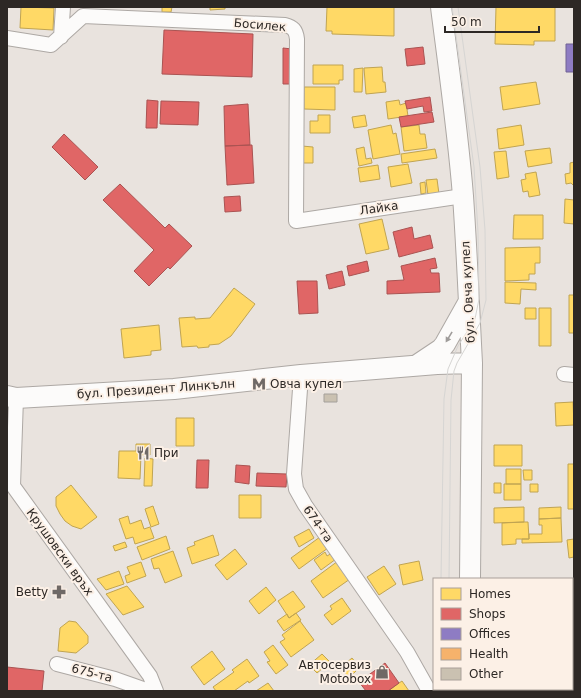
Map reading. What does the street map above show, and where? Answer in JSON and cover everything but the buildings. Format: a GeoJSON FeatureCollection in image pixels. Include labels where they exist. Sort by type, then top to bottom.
{"type":"FeatureCollection","features":[{"type":"Feature","properties":{"kind":"main road","name":"бул. Овча купел"},"geometry":{"type":"LineString","coordinates":[[441,7],[463,196],[472,363],[470,578]]}},
{"type":"Feature","properties":{"kind":"main road"},"geometry":{"type":"LineString","coordinates":[[416,366],[441,349],[468,303]]}},
{"type":"Feature","properties":{"kind":"main road","name":"бул. Президент Линкълн"},"geometry":{"type":"LineString","coordinates":[[11,397],[174,389],[301,375],[437,364],[472,363]]}},
{"type":"Feature","properties":{"kind":"street","name":"Босилек"},"geometry":{"type":"LineString","coordinates":[[63,11],[83,16],[284,24],[290,26],[296,33],[297,38],[296,220]]}},
{"type":"Feature","properties":{"kind":"street"},"geometry":{"type":"LineString","coordinates":[[61,37],[63,11]]}},
{"type":"Feature","properties":{"kind":"street"},"geometry":{"type":"LineString","coordinates":[[7,38],[51,45],[83,16]]}},
{"type":"Feature","properties":{"kind":"street","name":"Лайка"},"geometry":{"type":"LineString","coordinates":[[296,220],[463,196]]}},
{"type":"Feature","properties":{"kind":"street","name":"674-та"},"geometry":{"type":"LineString","coordinates":[[301,375],[294,474],[296,489],[305,505],[407,652],[430,691]]}},
{"type":"Feature","properties":{"kind":"street","name":"Крушовски връх"},"geometry":{"type":"LineString","coordinates":[[11,397],[12,486],[150,676],[156,691]]}},
{"type":"Feature","properties":{"kind":"street","name":"675-та"},"geometry":{"type":"LineString","coordinates":[[57,664],[115,678],[149,691]]}},
{"type":"Feature","properties":{"kind":"tram line"},"geometry":{"type":"LineString","coordinates":[[441,578],[444,399],[448,369],[458,346],[475,319],[479,299],[478,232],[474,167],[452,7]]}},
{"type":"Feature","properties":{"kind":"tram line"},"geometry":{"type":"LineString","coordinates":[[449,578],[451,400],[454,371],[480,323],[486,300],[485,230],[480,167],[458,7]]}},
{"type":"Feature","properties":{"kind":"place","name":"Овча купел"},"geometry":{"type":"Point","coordinates":[259,384]}},
{"type":"Feature","properties":{"kind":"place","name":"При"},"geometry":{"type":"Point","coordinates":[143,453]}},
{"type":"Feature","properties":{"kind":"place","name":"Betty"},"geometry":{"type":"Point","coordinates":[59,592]}},
{"type":"Feature","properties":{"kind":"place","name":"Автосервиз Motobox"},"geometry":{"type":"Point","coordinates":[382,672]}}]}
